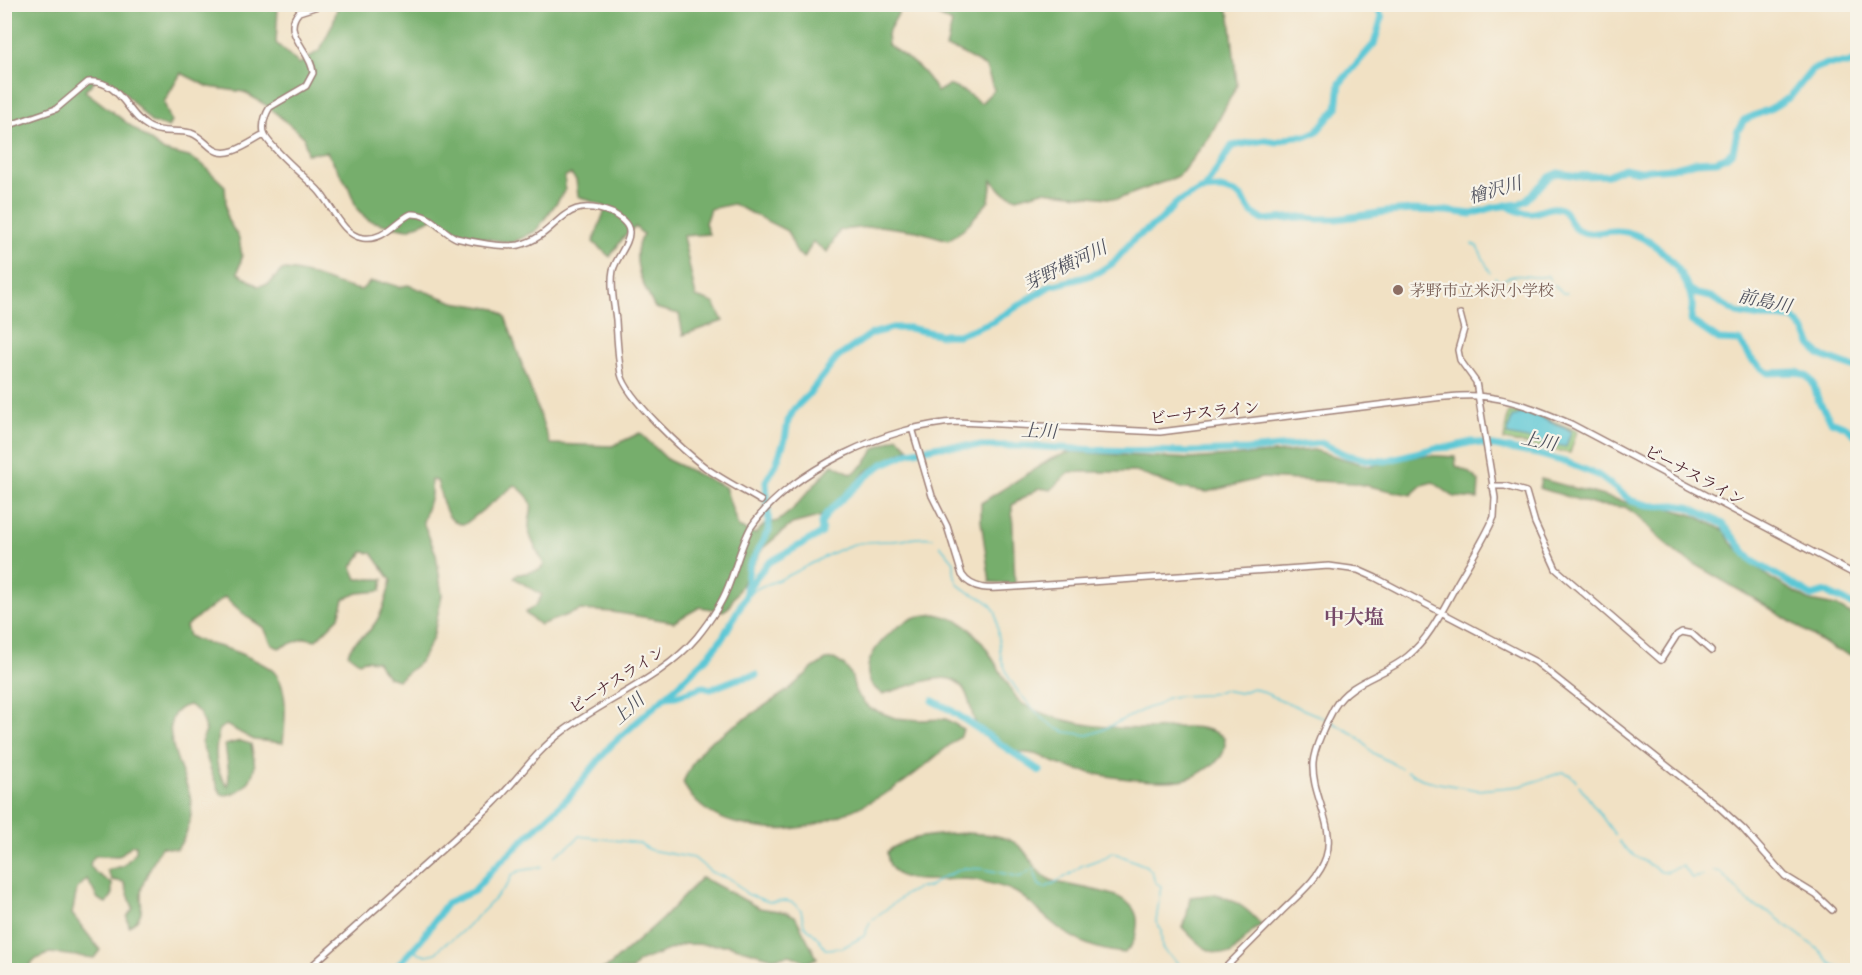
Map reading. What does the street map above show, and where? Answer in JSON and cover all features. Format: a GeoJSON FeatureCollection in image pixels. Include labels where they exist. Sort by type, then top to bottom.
{"type":"FeatureCollection","features":[{"type":"Feature","properties":{"kind":"street"},"geometry":{"type":"LineString","coordinates":[[324,4],[299,12],[295,16],[292,24],[294,35],[310,60],[313,73],[306,86],[270,107],[264,120],[264,135],[318,190],[349,232],[359,238],[376,237],[393,230],[411,214],[426,216],[456,238],[517,245],[538,237],[563,214],[573,209],[593,208],[620,218],[626,224],[629,232],[626,244],[615,264],[612,281],[619,363],[626,386],[638,402],[695,459],[707,469],[761,501]]}},
{"type":"Feature","properties":{"kind":"street"},"geometry":{"type":"LineString","coordinates":[[4,127],[56,109],[88,82],[101,82],[117,92],[149,127],[190,133],[221,153],[230,152],[264,135]]}},
{"type":"Feature","properties":{"kind":"street"},"geometry":{"type":"LineString","coordinates":[[1225,968],[1319,873],[1325,861],[1329,845],[1328,833],[1314,781],[1313,762],[1334,710],[1353,688],[1399,663],[1415,650],[1430,632],[1494,517],[1495,498],[1479,396],[1472,374],[1460,360],[1458,350],[1464,329],[1460,314]]}},
{"type":"Feature","properties":{"kind":"street","name":"ビーナスライン"},"geometry":{"type":"LineString","coordinates":[[307,970],[492,805],[540,751],[560,733],[665,667],[685,650],[720,604],[747,534],[757,519],[793,484],[826,463],[894,432],[913,430],[941,422],[958,422],[1160,432],[1435,398],[1479,396],[1526,405],[1571,424],[1857,576]]}},
{"type":"Feature","properties":{"kind":"street"},"geometry":{"type":"LineString","coordinates":[[913,430],[932,496],[947,526],[962,574],[965,580],[975,586],[998,588],[1329,566],[1367,574],[1536,662],[1719,807],[1743,829],[1785,876],[1816,896],[1832,910]]}},
{"type":"Feature","properties":{"kind":"street"},"geometry":{"type":"LineString","coordinates":[[1492,486],[1505,486],[1526,492],[1535,523],[1556,568],[1661,660],[1677,635],[1682,632],[1692,634],[1711,651]]}},
{"type":"Feature","properties":{"kind":"green space"},"geometry":{"type":"Polygon","coordinates":[[[5,5],[276,5],[278,7],[276,43],[299,64],[320,50],[333,23],[338,5],[903,5],[887,34],[888,45],[921,70],[937,92],[949,85],[981,103],[994,90],[986,67],[958,51],[946,48],[952,23],[925,5],[1224,5],[1230,16],[1237,85],[1210,136],[1179,176],[1118,199],[1043,191],[1017,198],[1003,192],[992,180],[989,201],[963,230],[948,240],[917,231],[879,226],[840,230],[827,252],[813,242],[804,258],[797,253],[787,231],[733,204],[710,209],[705,223],[709,234],[683,236],[696,297],[714,303],[723,321],[683,335],[679,314],[655,308],[642,281],[637,252],[643,234],[635,227],[625,235],[610,257],[593,242],[606,207],[578,196],[576,180],[571,174],[565,176],[565,191],[536,231],[512,243],[465,235],[433,218],[408,229],[386,225],[368,220],[357,209],[348,186],[327,152],[307,154],[304,137],[266,105],[244,92],[209,87],[181,73],[164,102],[171,122],[168,127],[151,122],[121,89],[97,78],[85,91],[164,151],[189,157],[202,164],[225,186],[227,219],[239,238],[242,256],[238,273],[258,286],[269,284],[282,270],[311,275],[361,290],[370,282],[387,283],[399,287],[408,285],[454,302],[496,309],[505,316],[550,444],[612,446],[640,433],[668,460],[725,487],[738,527],[755,534],[765,524],[778,521],[792,510],[833,464],[852,474],[865,463],[874,449],[898,437],[909,448],[865,472],[845,497],[822,516],[792,524],[763,548],[728,608],[723,611],[700,607],[674,622],[612,612],[581,610],[540,625],[525,613],[536,605],[542,595],[514,578],[515,575],[539,570],[544,565],[530,535],[529,520],[532,510],[529,499],[515,485],[465,524],[458,523],[452,520],[445,509],[437,481],[431,480],[431,496],[423,522],[436,554],[442,595],[433,638],[420,662],[398,680],[388,677],[376,661],[359,662],[348,654],[353,644],[370,630],[379,616],[391,580],[372,553],[363,552],[352,567],[357,579],[383,579],[381,591],[358,593],[344,599],[339,617],[316,640],[305,638],[279,648],[272,645],[264,628],[247,617],[225,597],[186,626],[189,636],[243,655],[272,670],[282,685],[284,694],[283,743],[254,740],[226,725],[219,729],[216,751],[218,766],[228,786],[229,773],[225,745],[240,741],[251,744],[255,763],[253,774],[243,788],[222,795],[201,742],[206,731],[199,712],[189,705],[177,711],[171,721],[171,733],[173,747],[191,801],[190,820],[184,838],[177,849],[161,847],[142,887],[142,908],[139,917],[129,926],[127,917],[133,908],[124,882],[112,880],[107,870],[123,866],[136,852],[136,845],[132,845],[119,856],[95,856],[90,866],[112,884],[112,896],[106,903],[98,899],[87,879],[77,889],[72,914],[100,950],[94,958],[50,953],[34,960],[26,970],[5,970],[5,5]]]}},
{"type":"Feature","properties":{"kind":"green space"},"geometry":{"type":"Polygon","coordinates":[[[1508,412],[1530,412],[1577,431],[1570,453],[1504,440],[1508,412]]]}},
{"type":"Feature","properties":{"kind":"green space"},"geometry":{"type":"Polygon","coordinates":[[[1314,450],[1368,466],[1423,455],[1455,457],[1456,466],[1479,481],[1478,499],[1454,497],[1433,482],[1422,485],[1411,495],[1353,483],[1262,478],[1207,492],[1180,488],[1136,472],[1069,472],[1051,490],[1039,488],[1012,505],[1015,584],[990,582],[981,521],[981,503],[1051,459],[1070,452],[1190,459],[1314,450]]]}},
{"type":"Feature","properties":{"kind":"green space"},"geometry":{"type":"Polygon","coordinates":[[[1541,479],[1633,504],[1665,507],[1696,516],[1725,531],[1731,543],[1770,578],[1810,601],[1836,606],[1857,618],[1857,657],[1833,649],[1763,604],[1680,556],[1641,518],[1625,507],[1595,505],[1539,488],[1541,479]]]}},
{"type":"Feature","properties":{"kind":"green space"},"geometry":{"type":"Polygon","coordinates":[[[936,614],[958,621],[974,634],[987,650],[1016,698],[1029,707],[1053,717],[1093,725],[1134,729],[1197,727],[1206,729],[1224,737],[1222,755],[1209,767],[1186,779],[1151,781],[1112,777],[1063,766],[1031,753],[1010,751],[996,744],[978,729],[964,690],[953,680],[946,678],[928,680],[882,694],[872,685],[868,674],[869,663],[874,652],[882,641],[902,624],[915,617],[936,614]]]}},
{"type":"Feature","properties":{"kind":"green space"},"geometry":{"type":"Polygon","coordinates":[[[834,659],[844,665],[851,674],[856,693],[869,708],[895,718],[946,719],[963,729],[961,736],[911,777],[892,789],[849,812],[803,827],[769,829],[735,823],[719,817],[698,803],[683,782],[694,761],[708,743],[787,691],[813,668],[826,660],[834,659]]]}},
{"type":"Feature","properties":{"kind":"green space"},"geometry":{"type":"Polygon","coordinates":[[[966,833],[1006,838],[1020,846],[1037,869],[1048,879],[1119,897],[1129,904],[1136,914],[1137,926],[1132,945],[1124,953],[1103,949],[1075,939],[1058,928],[1020,895],[1002,887],[968,879],[910,879],[898,875],[890,866],[887,852],[905,842],[925,836],[966,833]]]}},
{"type":"Feature","properties":{"kind":"green space"},"geometry":{"type":"Polygon","coordinates":[[[701,878],[759,908],[795,916],[817,958],[807,962],[790,955],[773,958],[728,945],[684,944],[638,962],[632,970],[601,970],[609,966],[662,919],[701,878]]]}},
{"type":"Feature","properties":{"kind":"green space"},"geometry":{"type":"Polygon","coordinates":[[[1216,894],[1242,906],[1262,926],[1255,929],[1231,954],[1222,954],[1203,947],[1182,927],[1186,920],[1190,897],[1216,894]]]}},
{"type":"Feature","properties":{"kind":"water"},"geometry":{"type":"Polygon","coordinates":[[[1523,413],[1539,417],[1571,431],[1566,447],[1507,435],[1512,417],[1523,413]]]}},
{"type":"Feature","properties":{"kind":"waterway","name":"芽野横河川"},"geometry":{"type":"LineString","coordinates":[[1204,190],[1232,146],[1265,140],[1277,142],[1316,132],[1337,108],[1340,83],[1374,44],[1382,17],[1375,4]]}},
{"type":"Feature","properties":{"kind":"waterway","name":"檜沢川"},"geometry":{"type":"LineString","coordinates":[[746,592],[749,567],[769,530],[766,481],[776,464],[785,439],[788,421],[794,409],[837,358],[871,334],[892,328],[909,328],[942,335],[958,335],[992,322],[1050,286],[1099,272],[1113,263],[1134,239],[1160,221],[1176,203],[1201,190],[1221,189],[1235,193],[1241,197],[1252,213],[1263,220],[1300,217],[1337,219],[1412,210],[1472,214],[1495,207],[1519,204],[1549,177],[1558,173],[1577,176],[1608,175],[1624,168],[1638,171],[1716,161],[1733,151],[1737,132],[1744,120],[1790,97],[1812,70],[1827,64],[1848,64],[1858,59]]}},
{"type":"Feature","properties":{"kind":"waterway"},"geometry":{"type":"LineString","coordinates":[[1506,205],[1529,213],[1549,208],[1561,209],[1573,226],[1583,232],[1628,233],[1653,244],[1674,265],[1688,289],[1692,302],[1691,321],[1719,340],[1740,341],[1752,360],[1768,373],[1797,372],[1808,377],[1813,383],[1819,402],[1831,421],[1846,427],[1858,437]]}},
{"type":"Feature","properties":{"kind":"waterway"},"geometry":{"type":"LineString","coordinates":[[1472,244],[1477,246],[1490,272]]}},
{"type":"Feature","properties":{"kind":"waterway"},"geometry":{"type":"LineString","coordinates":[[1495,277],[1499,283],[1512,276],[1548,276],[1551,280]]}},
{"type":"Feature","properties":{"kind":"waterway"},"geometry":{"type":"LineString","coordinates":[[1554,285],[1563,293],[1567,293]]}},
{"type":"Feature","properties":{"kind":"waterway","name":"前島川"},"geometry":{"type":"LineString","coordinates":[[1688,289],[1711,297],[1737,313],[1760,317],[1793,318],[1805,331],[1819,355],[1858,369]]}},
{"type":"Feature","properties":{"kind":"waterway","name":"上川"},"geometry":{"type":"LineString","coordinates":[[394,970],[421,940],[447,903],[474,891],[493,869],[569,797],[611,745],[709,655],[723,637],[757,576],[768,563],[822,533],[821,524],[827,513],[867,476],[883,464],[910,452],[940,446],[1027,446],[1191,452],[1247,450],[1321,443],[1347,455],[1385,461],[1436,448],[1472,442],[1537,454],[1568,463],[1598,475],[1632,501],[1652,506],[1689,507],[1723,524],[1751,560],[1812,596],[1825,592],[1858,607]]}},
{"type":"Feature","properties":{"kind":"waterway"},"geometry":{"type":"LineString","coordinates":[[745,598],[760,587],[851,545],[933,538]]}},
{"type":"Feature","properties":{"kind":"waterway"},"geometry":{"type":"LineString","coordinates":[[940,545],[954,562],[954,574],[958,583],[991,605],[996,613],[1001,658],[1009,678],[1019,693],[1042,718],[1056,728],[1088,735],[1158,705],[1167,698],[1206,695],[1223,690],[1240,693],[1253,688],[1326,719]]}},
{"type":"Feature","properties":{"kind":"waterway"},"geometry":{"type":"LineString","coordinates":[[665,697],[676,696],[703,687],[711,689],[737,679],[756,675]]}},
{"type":"Feature","properties":{"kind":"waterway"},"geometry":{"type":"LineString","coordinates":[[933,701],[949,709],[1040,771]]}},
{"type":"Feature","properties":{"kind":"waterway"},"geometry":{"type":"LineString","coordinates":[[1330,721],[1357,736],[1373,753],[1401,768]]}},
{"type":"Feature","properties":{"kind":"waterway"},"geometry":{"type":"LineString","coordinates":[[1407,771],[1422,779],[1478,790],[1521,786],[1563,772],[1576,781]]}},
{"type":"Feature","properties":{"kind":"waterway"},"geometry":{"type":"LineString","coordinates":[[1579,785],[1615,835]]}},
{"type":"Feature","properties":{"kind":"waterway"},"geometry":{"type":"LineString","coordinates":[[555,856],[579,836],[639,843],[650,850],[694,858],[711,872],[732,880],[747,894],[769,902],[793,903],[801,910],[804,925],[819,939],[825,949],[842,948],[864,936],[870,922]]}},
{"type":"Feature","properties":{"kind":"waterway"},"geometry":{"type":"LineString","coordinates":[[1619,841],[1633,854],[1661,872],[1682,866],[1692,878],[1703,876]]}},
{"type":"Feature","properties":{"kind":"waterway"},"geometry":{"type":"LineString","coordinates":[[1033,868],[1039,885],[1045,888],[1081,866],[1106,857],[1112,852],[1146,866],[1152,872],[1155,882],[1161,886],[1156,922],[1161,930],[1162,948],[1183,970]]}},
{"type":"Feature","properties":{"kind":"waterway"},"geometry":{"type":"LineString","coordinates":[[412,951],[427,955],[436,953],[486,908],[508,884],[512,875],[519,871],[542,867]]}},
{"type":"Feature","properties":{"kind":"waterway"},"geometry":{"type":"LineString","coordinates":[[873,919],[906,894],[918,888],[929,887],[941,878],[964,868],[983,869],[1020,877],[1029,871]]}},
{"type":"Feature","properties":{"kind":"waterway"},"geometry":{"type":"LineString","coordinates":[[1713,871],[1720,872],[1752,905],[1769,912],[1819,950],[1830,963],[1842,970]]}},
{"type":"Feature","properties":{"kind":"place","name":"茅野市立米沢小学校"},"geometry":{"type":"Point","coordinates":[1398,290]}},
{"type":"Feature","properties":{"kind":"district","name":"中大塩"},"geometry":{"type":"Point","coordinates":[1354,617]}}]}
